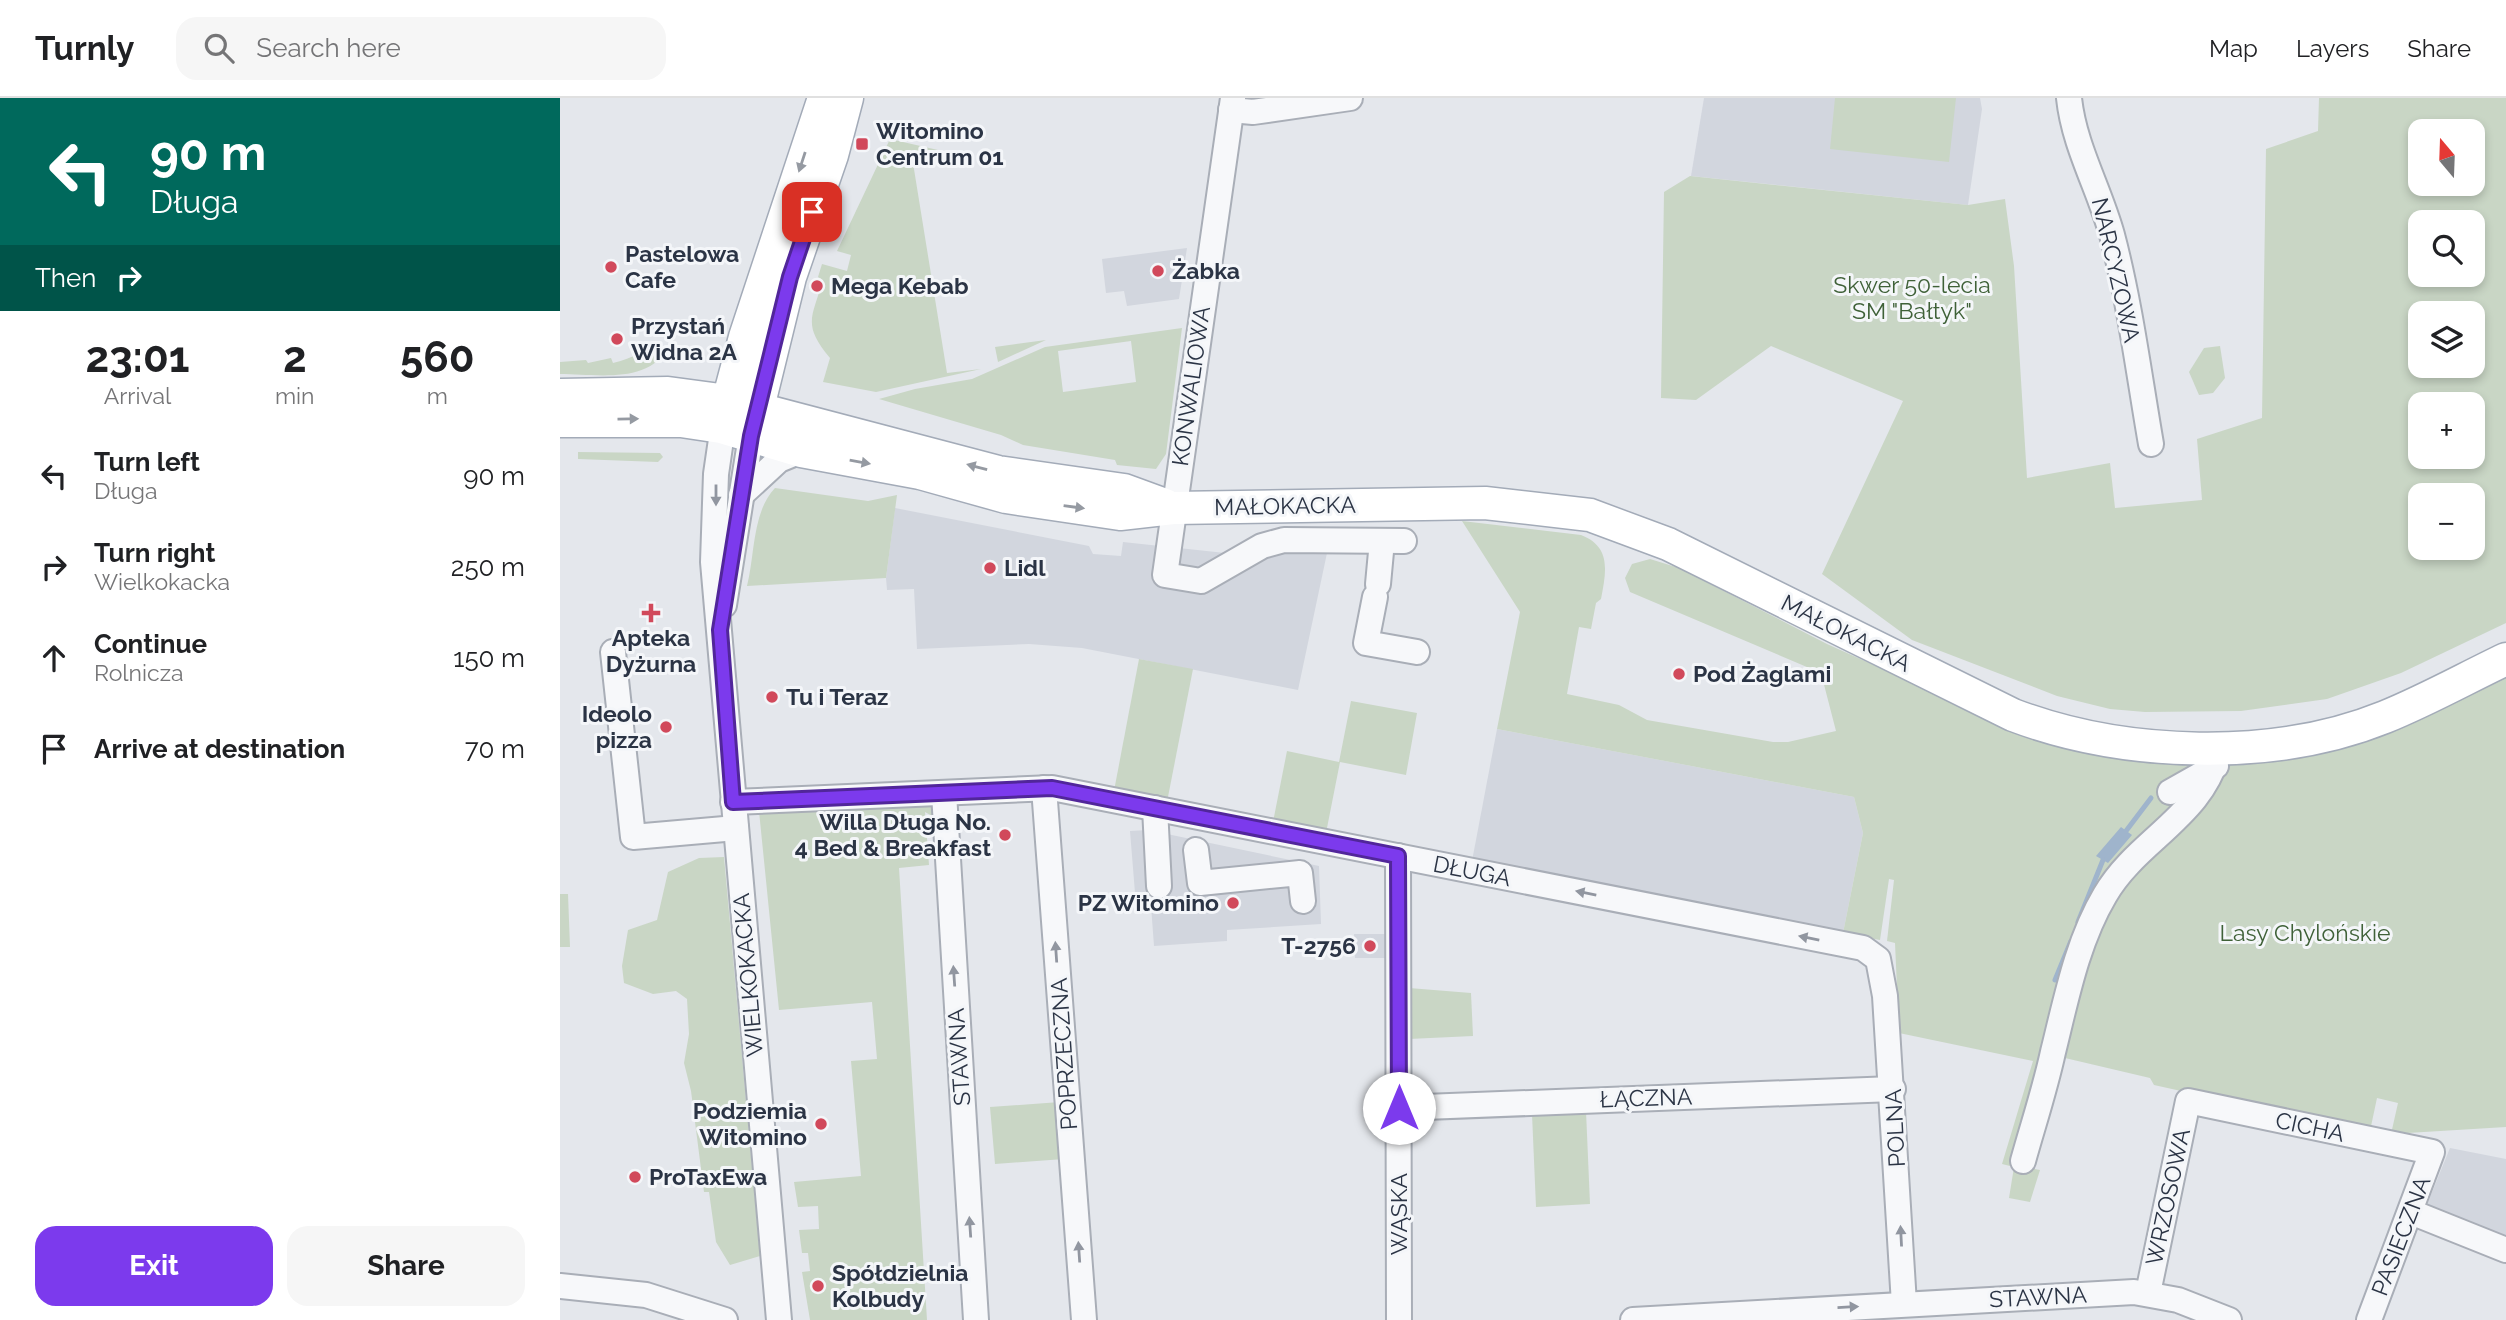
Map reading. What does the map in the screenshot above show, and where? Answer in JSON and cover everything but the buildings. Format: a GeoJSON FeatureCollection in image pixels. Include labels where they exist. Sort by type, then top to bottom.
{"type":"FeatureCollection","features":[{"type":"Feature","properties":{"kind":"main road"},"geometry":{"type":"LineString","coordinates":[[724,414],[749,324],[824,98]]}},
{"type":"Feature","properties":{"kind":"main road"},"geometry":{"type":"LineString","coordinates":[[560,395],[668,393],[724,414],[755,421],[790,277],[832,155],[847,98]]}},
{"type":"Feature","properties":{"kind":"main road"},"geometry":{"type":"LineString","coordinates":[[560,421],[681,421],[724,414]]}},
{"type":"Feature","properties":{"kind":"main road","name":"MAŁOKACKA"},"geometry":{"type":"LineString","coordinates":[[755,421],[801,451],[920,473],[1006,498],[1120,514],[1173,508],[1485,503],[1528,505],[1590,515],[1668,544],[1934,678],[2041,725],[2139,746],[2218,756],[2342,731],[2384,717],[2506,659]]}},
{"type":"Feature","properties":{"kind":"main road","name":"MAŁOKACKA"},"geometry":{"type":"LineString","coordinates":[[755,421],[998,472],[1124,490],[1173,508]]}},
{"type":"Feature","properties":{"kind":"street"},"geometry":{"type":"LineString","coordinates":[[1232,104],[1253,112],[1350,98]]}},
{"type":"Feature","properties":{"kind":"street","name":"NARCYZOWA"},"geometry":{"type":"LineString","coordinates":[[2069,98],[2078,143],[2112,236],[2151,444]]}},
{"type":"Feature","properties":{"kind":"street","name":"KONWALIOWA"},"geometry":{"type":"LineString","coordinates":[[1232,104],[1165,575],[1201,581],[1262,546],[1284,540],[1393,541],[1376,590],[1366,643],[1417,652]]}},
{"type":"Feature","properties":{"kind":"street","name":"WIELKOKACKA"},"geometry":{"type":"LineString","coordinates":[[724,414],[713,562],[779,1320]]}},
{"type":"Feature","properties":{"kind":"street","name":"WIELKOKACKA"},"geometry":{"type":"LineString","coordinates":[[720,630],[755,421]]}},
{"type":"Feature","properties":{"kind":"street"},"geometry":{"type":"LineString","coordinates":[[741,495],[779,460],[801,451]]}},
{"type":"Feature","properties":{"kind":"street"},"geometry":{"type":"LineString","coordinates":[[613,652],[633,837],[736,828]]}},
{"type":"Feature","properties":{"kind":"street"},"geometry":{"type":"LineString","coordinates":[[2170,792],[2218,756]]}},
{"type":"Feature","properties":{"kind":"street"},"geometry":{"type":"LineString","coordinates":[[2023,1161],[2082,947],[2103,898],[2120,870],[2186,810],[2209,782],[2218,756]]}},
{"type":"Feature","properties":{"kind":"street","name":"DŁUGA"},"geometry":{"type":"LineString","coordinates":[[733,802],[1044,788],[1863,948],[1874,954]]}},
{"type":"Feature","properties":{"kind":"street","name":"POPRZECZNA"},"geometry":{"type":"LineString","coordinates":[[1044,788],[1084,1320]]}},
{"type":"Feature","properties":{"kind":"street","name":"STAWNA"},"geometry":{"type":"LineString","coordinates":[[944,793],[976,1320]]}},
{"type":"Feature","properties":{"kind":"street"},"geometry":{"type":"LineString","coordinates":[[1155,808],[1159,886]]}},
{"type":"Feature","properties":{"kind":"street"},"geometry":{"type":"LineString","coordinates":[[1196,850],[1200,883],[1300,873],[1303,901]]}},
{"type":"Feature","properties":{"kind":"street","name":"WĄSKA"},"geometry":{"type":"LineString","coordinates":[[1398,856],[1399,1320]]}},
{"type":"Feature","properties":{"kind":"street","name":"POLNA"},"geometry":{"type":"LineString","coordinates":[[1874,954],[1881,967],[1893,1088],[1903,1304]]}},
{"type":"Feature","properties":{"kind":"street","name":"ŁĄCZNA"},"geometry":{"type":"LineString","coordinates":[[1399,1108],[1893,1088]]}},
{"type":"Feature","properties":{"kind":"street","name":"CICHA"},"geometry":{"type":"LineString","coordinates":[[2188,1101],[2432,1152]]}},
{"type":"Feature","properties":{"kind":"street","name":"WRZOSOWA"},"geometry":{"type":"LineString","coordinates":[[2148,1293],[2188,1101]]}},
{"type":"Feature","properties":{"kind":"street","name":"PASIECZNA"},"geometry":{"type":"LineString","coordinates":[[2369,1320],[2432,1152]]}},
{"type":"Feature","properties":{"kind":"street"},"geometry":{"type":"LineString","coordinates":[[2411,1212],[2506,1251]]}},
{"type":"Feature","properties":{"kind":"street"},"geometry":{"type":"LineString","coordinates":[[560,1286],[646,1295],[725,1320]]}},
{"type":"Feature","properties":{"kind":"street","name":"STAWNA"},"geometry":{"type":"LineString","coordinates":[[1633,1320],[2148,1293],[2178,1300],[2228,1320]]}},
{"type":"Feature","properties":{"kind":"shaded area"},"geometry":{"type":"Polygon","coordinates":[[[1704,98],[1980,98],[1982,109],[1968,205],[1691,176],[1704,98]]]}},
{"type":"Feature","properties":{"kind":"shaded area"},"geometry":{"type":"Polygon","coordinates":[[[1187,248],[1179,299],[1127,306],[1124,291],[1106,293],[1102,259],[1187,248]]]}},
{"type":"Feature","properties":{"kind":"shaded area"},"geometry":{"type":"Polygon","coordinates":[[[895,508],[1089,546],[1093,554],[1121,556],[1123,542],[1225,553],[1327,553],[1298,690],[1082,648],[1029,644],[917,649],[914,589],[887,590],[886,578],[895,508]]]}},
{"type":"Feature","properties":{"kind":"shaded area"},"geometry":{"type":"Polygon","coordinates":[[[1497,729],[1854,797],[1863,833],[1843,933],[1472,861],[1497,729]]]}},
{"type":"Feature","properties":{"kind":"shaded area"},"geometry":{"type":"Polygon","coordinates":[[[1148,830],[1319,866],[1321,924],[1227,930],[1227,941],[1154,946],[1150,892],[1135,893],[1130,831],[1148,830]]]}},
{"type":"Feature","properties":{"kind":"shaded area"},"geometry":{"type":"Polygon","coordinates":[[[1354,934],[1387,934],[1387,958],[1355,958],[1354,934]]]}},
{"type":"Feature","properties":{"kind":"shaded area"},"geometry":{"type":"Polygon","coordinates":[[[2450,1148],[2506,1159],[2506,1240],[2426,1207],[2450,1148]]]}},
{"type":"Feature","properties":{"kind":"green space"},"geometry":{"type":"Polygon","coordinates":[[[1835,98],[1956,98],[1949,162],[1830,149],[1835,98]]]}},
{"type":"Feature","properties":{"kind":"green space","name":"Skwer 50-lecia SM \"Bałtyk\""},"geometry":{"type":"Polygon","coordinates":[[[2319,98],[2506,98],[2506,623],[2401,673],[2327,699],[2241,711],[2145,712],[2110,709],[2057,696],[1912,640],[1822,574],[1903,401],[1771,346],[1696,400],[1661,398],[1664,192],[1690,176],[1968,205],[2005,199],[2014,266],[2027,478],[2110,463],[2115,508],[2202,500],[2197,439],[2262,418],[2266,149],[2318,131],[2319,98]]]}},
{"type":"Feature","properties":{"kind":"green space"},"geometry":{"type":"Polygon","coordinates":[[[890,139],[951,153],[954,158],[913,163],[947,373],[981,369],[876,392],[823,382],[830,358],[816,337],[812,320],[823,280],[818,277],[822,264],[847,271],[851,255],[837,251],[890,139]]]}},
{"type":"Feature","properties":{"kind":"green space"},"geometry":{"type":"Polygon","coordinates":[[[1182,328],[1166,454],[1156,469],[1117,465],[1115,460],[1023,445],[1001,435],[879,399],[915,389],[972,379],[1045,347],[1182,328]],[[1131,341],[1058,351],[1063,392],[1136,382],[1131,341]]]}},
{"type":"Feature","properties":{"kind":"green space"},"geometry":{"type":"Polygon","coordinates":[[[1046,340],[998,362],[995,347],[1046,340]]]}},
{"type":"Feature","properties":{"kind":"green space"},"geometry":{"type":"Polygon","coordinates":[[[669,346],[649,367],[635,372],[620,375],[560,374],[560,362],[586,360],[588,363],[611,358],[613,363],[654,348],[669,346]]]}},
{"type":"Feature","properties":{"kind":"green space"},"geometry":{"type":"Polygon","coordinates":[[[2220,346],[2225,378],[2213,393],[2199,395],[2189,372],[2204,348],[2220,346]]]}},
{"type":"Feature","properties":{"kind":"green space"},"geometry":{"type":"Polygon","coordinates":[[[578,452],[660,453],[663,457],[658,462],[578,459],[578,452]]]}},
{"type":"Feature","properties":{"kind":"green space"},"geometry":{"type":"Polygon","coordinates":[[[775,488],[868,501],[897,495],[886,578],[747,586],[758,521],[775,488]]]}},
{"type":"Feature","properties":{"kind":"green space","name":"Lasy Chylońskie"},"geometry":{"type":"Polygon","coordinates":[[[1462,521],[1581,535],[1598,546],[1605,570],[1601,599],[1596,603],[1591,629],[1579,627],[1567,694],[1619,705],[1647,720],[1773,742],[1788,742],[1836,731],[1821,673],[1630,592],[1625,578],[1632,564],[1650,559],[1679,568],[1827,644],[2036,738],[2390,730],[2430,715],[2506,675],[2506,1127],[2391,1134],[2398,1103],[2377,1098],[2370,1131],[2154,1085],[2150,1078],[2065,1058],[2030,1168],[2040,1170],[2030,1202],[2009,1198],[2014,1167],[2002,1164],[2033,1061],[1899,1033],[1895,943],[1887,941],[1894,880],[1889,879],[1880,940],[1843,933],[1863,833],[1854,797],[1497,729],[1520,612],[1462,521]]]}},
{"type":"Feature","properties":{"kind":"green space"},"geometry":{"type":"Polygon","coordinates":[[[1139,659],[1193,669],[1167,802],[1114,791],[1139,659]]]}},
{"type":"Feature","properties":{"kind":"green space"},"geometry":{"type":"Polygon","coordinates":[[[1351,701],[1417,713],[1406,775],[1340,762],[1326,833],[1273,822],[1287,751],[1339,762],[1351,701]]]}},
{"type":"Feature","properties":{"kind":"green space"},"geometry":{"type":"Polygon","coordinates":[[[938,803],[941,821],[925,812],[929,865],[899,868],[927,1320],[810,1320],[802,1272],[810,1271],[808,1253],[802,1253],[799,1230],[819,1229],[818,1206],[798,1207],[794,1182],[861,1176],[851,1061],[877,1059],[872,1002],[779,1010],[759,811],[938,803]]]}},
{"type":"Feature","properties":{"kind":"green space"},"geometry":{"type":"Polygon","coordinates":[[[724,857],[760,1256],[730,1265],[716,1242],[709,1192],[704,1192],[691,1091],[684,1063],[689,1034],[687,999],[676,991],[653,994],[624,983],[622,966],[628,930],[657,920],[668,872],[699,858],[724,857]]]}},
{"type":"Feature","properties":{"kind":"green space"},"geometry":{"type":"Polygon","coordinates":[[[560,894],[568,894],[570,947],[560,947],[560,894]]]}},
{"type":"Feature","properties":{"kind":"green space"},"geometry":{"type":"Polygon","coordinates":[[[1409,988],[1471,993],[1473,1036],[1409,1039],[1409,988]]]}},
{"type":"Feature","properties":{"kind":"green space"},"geometry":{"type":"Polygon","coordinates":[[[1060,1102],[1064,1159],[995,1164],[990,1107],[1060,1102]]]}},
{"type":"Feature","properties":{"kind":"green space"},"geometry":{"type":"Polygon","coordinates":[[[1586,1111],[1590,1204],[1536,1207],[1532,1114],[1586,1111]]]}},
{"type":"Feature","properties":{"kind":"water"},"geometry":{"type":"Polygon","coordinates":[[[2121,827],[2132,835],[2108,863],[2096,856],[2121,827]]]}},
{"type":"Feature","properties":{"kind":"waterway"},"geometry":{"type":"LineString","coordinates":[[2126,831],[2151,798]]}},
{"type":"Feature","properties":{"kind":"waterway"},"geometry":{"type":"LineString","coordinates":[[2078,922],[2103,860]]}},
{"type":"Feature","properties":{"kind":"waterway"},"geometry":{"type":"LineString","coordinates":[[2055,980],[2071,941]]}},
{"type":"Feature","properties":{"kind":"place","name":"Witomino Centrum 01"},"geometry":{"type":"Point","coordinates":[862,144]}},
{"type":"Feature","properties":{"kind":"place","name":"Pastelowa Cafe"},"geometry":{"type":"Point","coordinates":[611,267]}},
{"type":"Feature","properties":{"kind":"place","name":"Żabka"},"geometry":{"type":"Point","coordinates":[1158,271]}},
{"type":"Feature","properties":{"kind":"place","name":"Mega Kebab"},"geometry":{"type":"Point","coordinates":[817,286]}},
{"type":"Feature","properties":{"kind":"place","name":"Przystań Widna 2A"},"geometry":{"type":"Point","coordinates":[617,339]}},
{"type":"Feature","properties":{"kind":"place","name":"Lidl"},"geometry":{"type":"Point","coordinates":[990,568]}},
{"type":"Feature","properties":{"kind":"place","name":"Apteka Dyżurna"},"geometry":{"type":"Point","coordinates":[651,613]}},
{"type":"Feature","properties":{"kind":"place","name":"Pod Żaglami"},"geometry":{"type":"Point","coordinates":[1679,674]}},
{"type":"Feature","properties":{"kind":"place","name":"Tu i Teraz"},"geometry":{"type":"Point","coordinates":[772,697]}},
{"type":"Feature","properties":{"kind":"place","name":"Ideolo pizza"},"geometry":{"type":"Point","coordinates":[666,727]}},
{"type":"Feature","properties":{"kind":"place","name":"Willa Długa No. 4 Bed & Breakfast"},"geometry":{"type":"Point","coordinates":[1005,835]}},
{"type":"Feature","properties":{"kind":"place","name":"PZ Witomino"},"geometry":{"type":"Point","coordinates":[1233,903]}},
{"type":"Feature","properties":{"kind":"place","name":"T-2756"},"geometry":{"type":"Point","coordinates":[1370,946]}},
{"type":"Feature","properties":{"kind":"place","name":"Podziemia Witomino"},"geometry":{"type":"Point","coordinates":[821,1124]}},
{"type":"Feature","properties":{"kind":"place","name":"ProTaxEwa"},"geometry":{"type":"Point","coordinates":[635,1177]}},
{"type":"Feature","properties":{"kind":"place","name":"Spółdzielnia Kolbudy"},"geometry":{"type":"Point","coordinates":[818,1286]}},
{"type":"Feature","properties":{"kind":"route"},"geometry":{"type":"LineString","coordinates":[[812,212],[790,277],[751,436],[732,571],[720,630],[733,802],[1052,788],[1398,856],[1399,1108]]}}]}
